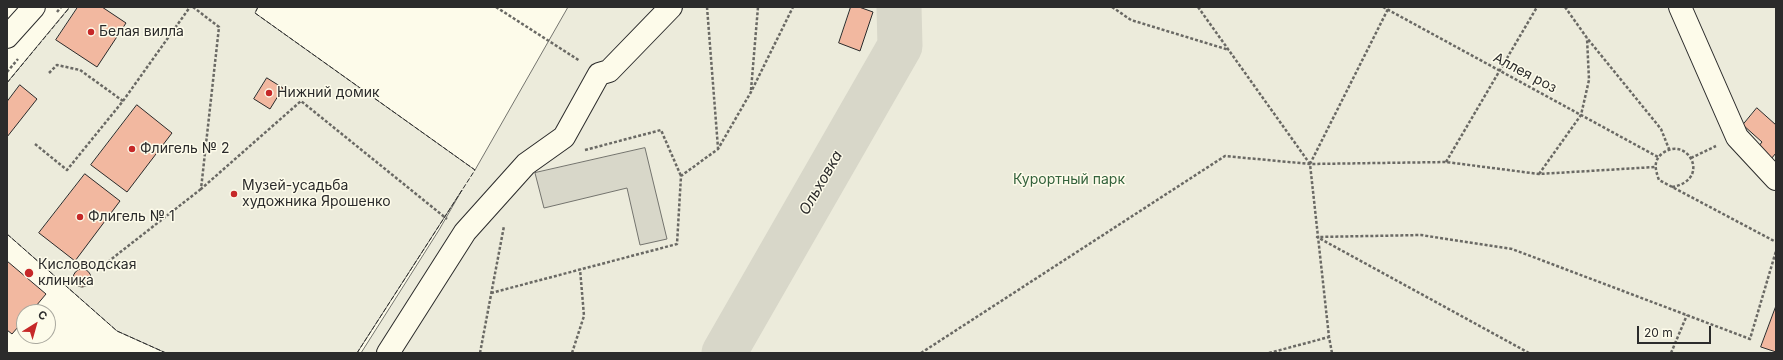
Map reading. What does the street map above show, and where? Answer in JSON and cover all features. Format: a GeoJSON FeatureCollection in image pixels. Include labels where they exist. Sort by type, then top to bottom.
{"type":"FeatureCollection","features":[{"type":"Feature","properties":{"kind":"street"},"geometry":{"type":"LineString","coordinates":[[7,37],[34,7]]}},
{"type":"Feature","properties":{"kind":"street"},"geometry":{"type":"LineString","coordinates":[[388,353],[465,232],[526,164],[564,137],[599,74],[609,70],[671,7]]}},
{"type":"Feature","properties":{"kind":"street"},"geometry":{"type":"LineString","coordinates":[[1680,7],[1737,137],[1776,179]]}},
{"type":"Feature","properties":{"kind":"path"},"geometry":{"type":"LineString","coordinates":[[35,144],[67,170],[123,101],[191,7],[219,27],[201,189]]}},
{"type":"Feature","properties":{"kind":"path"},"geometry":{"type":"LineString","coordinates":[[496,7],[599,74]]}},
{"type":"Feature","properties":{"kind":"path"},"geometry":{"type":"LineString","coordinates":[[707,7],[718,149]]}},
{"type":"Feature","properties":{"kind":"path"},"geometry":{"type":"LineString","coordinates":[[750,92],[758,7]]}},
{"type":"Feature","properties":{"kind":"path"},"geometry":{"type":"LineString","coordinates":[[681,176],[718,149],[750,92],[793,7]]}},
{"type":"Feature","properties":{"kind":"path"},"geometry":{"type":"LineString","coordinates":[[1112,7],[1132,20],[1229,50]]}},
{"type":"Feature","properties":{"kind":"path"},"geometry":{"type":"LineString","coordinates":[[1198,7],[1310,164],[1316,237],[1328,337],[1332,353]]}},
{"type":"Feature","properties":{"kind":"path","name":"Аллея роз"},"geometry":{"type":"LineString","coordinates":[[1383,7],[1388,8],[1658,157]]}},
{"type":"Feature","properties":{"kind":"path"},"geometry":{"type":"LineString","coordinates":[[1446,162],[1537,7]]}},
{"type":"Feature","properties":{"kind":"path"},"geometry":{"type":"LineString","coordinates":[[1565,7],[1587,38],[1661,129],[1669,149]]}},
{"type":"Feature","properties":{"kind":"path"},"geometry":{"type":"LineString","coordinates":[[1310,164],[1388,8]]}},
{"type":"Feature","properties":{"kind":"path"},"geometry":{"type":"LineString","coordinates":[[1539,174],[1581,115],[1589,80],[1587,38]]}},
{"type":"Feature","properties":{"kind":"path"},"geometry":{"type":"LineString","coordinates":[[49,73],[57,65],[80,70],[123,101]]}},
{"type":"Feature","properties":{"kind":"path"},"geometry":{"type":"LineString","coordinates":[[100,268],[201,189],[301,101],[445,217]]}},
{"type":"Feature","properties":{"kind":"path"},"geometry":{"type":"LineString","coordinates":[[491,293],[677,244],[681,176],[661,130],[583,150]]}},
{"type":"Feature","properties":{"kind":"path"},"geometry":{"type":"LineString","coordinates":[[1672,187],[1683,185],[1691,179],[1694,168],[1691,158],[1682,149],[1669,149],[1658,157],[1655,167],[1659,180],[1672,187],[1776,242]]}},
{"type":"Feature","properties":{"kind":"path"},"geometry":{"type":"LineString","coordinates":[[921,353],[1225,156],[1310,164],[1446,162],[1539,174],[1655,167]]}},
{"type":"Feature","properties":{"kind":"path"},"geometry":{"type":"LineString","coordinates":[[480,353],[504,224]]}},
{"type":"Feature","properties":{"kind":"path"},"geometry":{"type":"LineString","coordinates":[[1316,237],[1421,235],[1512,250],[1750,339],[1776,251]]}},
{"type":"Feature","properties":{"kind":"path"},"geometry":{"type":"LineString","coordinates":[[1316,237],[1529,353]]}},
{"type":"Feature","properties":{"kind":"path"},"geometry":{"type":"LineString","coordinates":[[572,353],[584,316],[580,269]]}},
{"type":"Feature","properties":{"kind":"path"},"geometry":{"type":"LineString","coordinates":[[1671,353],[1688,315]]}},
{"type":"Feature","properties":{"kind":"path"},"geometry":{"type":"LineString","coordinates":[[1269,353],[1328,337]]}},
{"type":"Feature","properties":{"kind":"green space","name":"Курортный парк"},"geometry":{"type":"Polygon","coordinates":[[[70,7],[258,7],[255,13],[475,170],[568,7],[1776,7],[1776,353],[361,353],[439,230],[462,190],[357,353],[166,353],[117,331],[7,234],[7,83],[70,7]]]}},
{"type":"Feature","properties":{"kind":"shaded area"},"geometry":{"type":"Polygon","coordinates":[[[645,148],[667,239],[640,245],[627,188],[544,208],[535,173],[645,148]]]}},
{"type":"Feature","properties":{"kind":"building","name":"Белая вилла"},"geometry":{"type":"Polygon","coordinates":[[[78,7],[102,7],[126,23],[97,67],[56,40],[78,7]]]}},
{"type":"Feature","properties":{"kind":"building"},"geometry":{"type":"Polygon","coordinates":[[[851,7],[859,7],[873,12],[860,51],[839,43],[851,7]]]}},
{"type":"Feature","properties":{"kind":"building","name":"Нижний домик"},"geometry":{"type":"Polygon","coordinates":[[[267,78],[283,88],[270,109],[254,99],[267,78]]]}},
{"type":"Feature","properties":{"kind":"building"},"geometry":{"type":"Polygon","coordinates":[[[20,85],[37,99],[7,137],[7,102],[20,85]]]}},
{"type":"Feature","properties":{"kind":"building","name":"Флигель № 2"},"geometry":{"type":"Polygon","coordinates":[[[137,105],[172,133],[127,192],[91,165],[137,105]]]}},
{"type":"Feature","properties":{"kind":"building"},"geometry":{"type":"Polygon","coordinates":[[[1757,108],[1776,125],[1776,153],[1771,159],[1758,147],[1762,142],[1743,125],[1757,108]]]}},
{"type":"Feature","properties":{"kind":"building","name":"Флигель № 1"},"geometry":{"type":"Polygon","coordinates":[[[85,174],[120,201],[75,261],[39,233],[85,174]]]}},
{"type":"Feature","properties":{"kind":"building"},"geometry":{"type":"Polygon","coordinates":[[[7,261],[46,294],[38,304],[16,304],[16,329],[12,334],[7,330],[7,261]]]}},
{"type":"Feature","properties":{"kind":"building"},"geometry":{"type":"Polygon","coordinates":[[[82,269],[86,270],[90,274],[90,282],[86,286],[82,287],[78,286],[74,282],[73,278],[74,274],[78,270],[82,269]]]}},
{"type":"Feature","properties":{"kind":"building"},"geometry":{"type":"Polygon","coordinates":[[[1776,306],[1776,352],[1761,347],[1776,306]]]}},
{"type":"Feature","properties":{"kind":"waterway","name":"Ольховка"},"geometry":{"type":"LineString","coordinates":[[724,353],[900,46],[899,7]]}},
{"type":"Feature","properties":{"kind":"fence"},"geometry":{"type":"LineString","coordinates":[[7,83],[70,7]]}},
{"type":"Feature","properties":{"kind":"fence"},"geometry":{"type":"LineString","coordinates":[[258,7],[255,13],[475,170],[357,353]]}},
{"type":"Feature","properties":{"kind":"fence"},"geometry":{"type":"LineString","coordinates":[[7,234],[117,331],[166,353]]}},
{"type":"Feature","properties":{"kind":"place","name":"Белая вилла"},"geometry":{"type":"Point","coordinates":[91,32]}},
{"type":"Feature","properties":{"kind":"place","name":"Нижний домик"},"geometry":{"type":"Point","coordinates":[269,93]}},
{"type":"Feature","properties":{"kind":"place","name":"Флигель № 2"},"geometry":{"type":"Point","coordinates":[132,149]}},
{"type":"Feature","properties":{"kind":"place","name":"Музей-усадьба художника Ярошенко"},"geometry":{"type":"Point","coordinates":[234,194]}},
{"type":"Feature","properties":{"kind":"place","name":"Флигель № 1"},"geometry":{"type":"Point","coordinates":[80,217]}},
{"type":"Feature","properties":{"kind":"place","name":"Кисловодская клиника"},"geometry":{"type":"Point","coordinates":[29,273]}}]}
